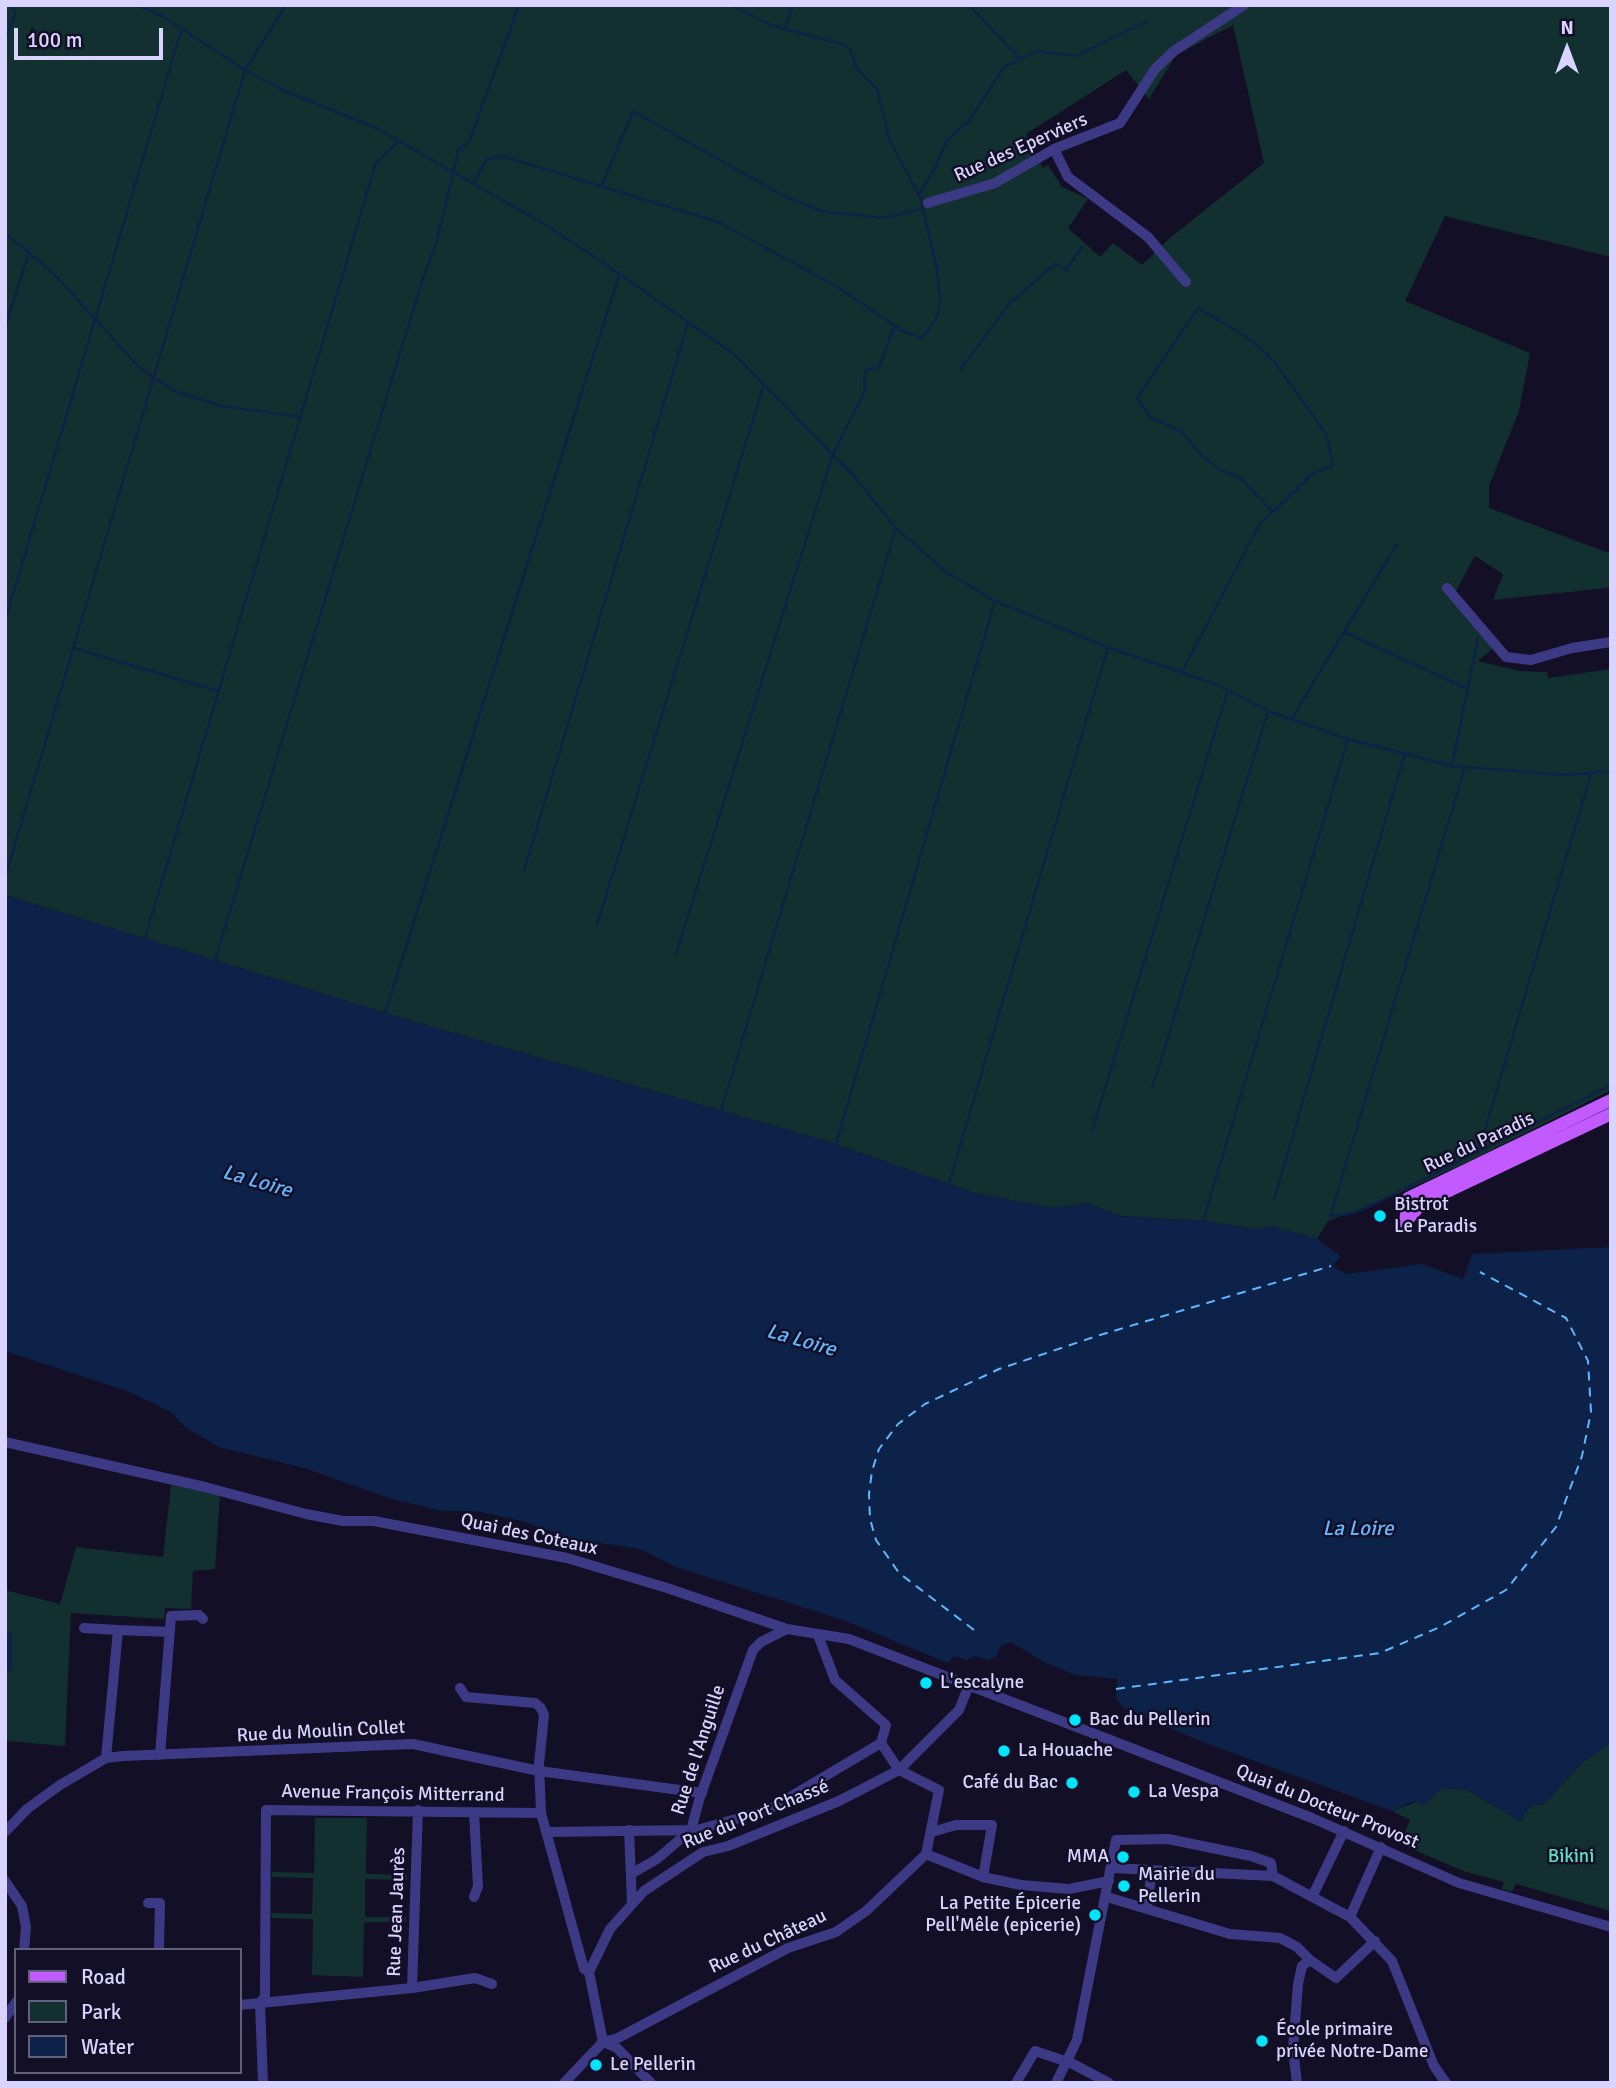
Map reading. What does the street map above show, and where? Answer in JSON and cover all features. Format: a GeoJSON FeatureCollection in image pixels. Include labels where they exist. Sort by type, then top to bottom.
{"type":"FeatureCollection","features":[{"type":"Feature","properties":{"kind":"main road","name":"Rue du Paradis"},"geometry":{"type":"LineString","coordinates":[[1611,1100],[1408,1198],[1405,1223],[1424,1203],[1611,1114]]}},
{"type":"Feature","properties":{"kind":"street","name":"Rue des Eperviers"},"geometry":{"type":"LineString","coordinates":[[928,203],[995,183],[1054,149],[1120,123],[1155,69],[1164,60],[1244,5]]}},
{"type":"Feature","properties":{"kind":"street"},"geometry":{"type":"LineString","coordinates":[[1054,149],[1068,177],[1148,237],[1186,282]]}},
{"type":"Feature","properties":{"kind":"street"},"geometry":{"type":"LineString","coordinates":[[1447,588],[1506,657],[1531,660],[1573,648],[1611,642]]}},
{"type":"Feature","properties":{"kind":"street","name":"Quai des Coteaux"},"geometry":{"type":"LineString","coordinates":[[5,1442],[205,1487],[306,1514],[343,1521],[374,1521],[567,1558],[635,1577],[787,1629],[864,1644],[1033,1710]]}},
{"type":"Feature","properties":{"kind":"street"},"geometry":{"type":"LineString","coordinates":[[160,1755],[171,1616],[200,1615],[203,1619]]}},
{"type":"Feature","properties":{"kind":"street"},"geometry":{"type":"LineString","coordinates":[[84,1628],[170,1632]]}},
{"type":"Feature","properties":{"kind":"street","name":"Rue de l'Anguille"},"geometry":{"type":"LineString","coordinates":[[631,1874],[657,1859],[691,1830],[753,1650],[761,1642],[787,1629]]}},
{"type":"Feature","properties":{"kind":"street"},"geometry":{"type":"LineString","coordinates":[[106,1758],[118,1630]]}},
{"type":"Feature","properties":{"kind":"street"},"geometry":{"type":"LineString","coordinates":[[547,1832],[691,1830],[768,1810],[881,1738],[886,1725],[835,1679],[818,1635]]}},
{"type":"Feature","properties":{"kind":"street","name":"Rue du Port Chassé"},"geometry":{"type":"LineString","coordinates":[[589,1972],[610,1929],[632,1903],[658,1879],[703,1852],[728,1846],[839,1801],[899,1770],[959,1710],[969,1685]]}},
{"type":"Feature","properties":{"kind":"street"},"geometry":{"type":"LineString","coordinates":[[460,1688],[466,1697],[535,1703],[541,1708],[544,1715],[539,1772],[541,1814],[584,1969],[589,1972],[603,2042],[617,2048],[651,2083]]}},
{"type":"Feature","properties":{"kind":"street","name":"Quai du Docteur Provost"},"geometry":{"type":"LineString","coordinates":[[1033,1710],[1344,1831],[1459,1883],[1611,1927]]}},
{"type":"Feature","properties":{"kind":"street"},"geometry":{"type":"LineString","coordinates":[[881,1738],[899,1770],[939,1790],[926,1854],[983,1877],[1069,1889],[1109,1881]]}},
{"type":"Feature","properties":{"kind":"street","name":"Rue du Moulin Collet"},"geometry":{"type":"LineString","coordinates":[[5,1832],[27,1809],[106,1758],[359,1744],[413,1744],[539,1772],[702,1793]]}},
{"type":"Feature","properties":{"kind":"street","name":"Avenue François Mitterrand"},"geometry":{"type":"LineString","coordinates":[[263,2083],[260,2004],[265,1996],[266,1810],[418,1810],[541,1814]]}},
{"type":"Feature","properties":{"kind":"street","name":"Rue Jean Jaurès"},"geometry":{"type":"LineString","coordinates":[[242,2005],[412,1988],[418,1810]]}},
{"type":"Feature","properties":{"kind":"street"},"geometry":{"type":"LineString","coordinates":[[474,1813],[478,1886],[474,1897]]}},
{"type":"Feature","properties":{"kind":"street"},"geometry":{"type":"LineString","coordinates":[[932,1832],[956,1825],[992,1825],[983,1877]]}},
{"type":"Feature","properties":{"kind":"street"},"geometry":{"type":"LineString","coordinates":[[629,1830],[632,1903]]}},
{"type":"Feature","properties":{"kind":"street"},"geometry":{"type":"LineString","coordinates":[[1312,1897],[1344,1831]]}},
{"type":"Feature","properties":{"kind":"street"},"geometry":{"type":"LineString","coordinates":[[1056,2083],[1077,2040],[1116,1840],[1168,1839],[1251,1856],[1271,1863],[1273,1876]]}},
{"type":"Feature","properties":{"kind":"street"},"geometry":{"type":"LineString","coordinates":[[1350,1917],[1381,1847]]}},
{"type":"Feature","properties":{"kind":"street","name":"Rue du Château"},"geometry":{"type":"LineString","coordinates":[[564,2083],[603,2042],[618,2038],[788,1948],[835,1932],[866,1910],[926,1854]]}},
{"type":"Feature","properties":{"kind":"street"},"geometry":{"type":"LineString","coordinates":[[1112,1868],[1273,1876],[1350,1917],[1392,1961],[1434,2066],[1446,2083]]}},
{"type":"Feature","properties":{"kind":"street"},"geometry":{"type":"LineString","coordinates":[[1147,1907],[1152,1870]]}},
{"type":"Feature","properties":{"kind":"street"},"geometry":{"type":"LineString","coordinates":[[5,1881],[22,1906],[26,1927],[24,1948]]}},
{"type":"Feature","properties":{"kind":"street"},"geometry":{"type":"LineString","coordinates":[[1107,1897],[1230,1934],[1280,1938],[1297,1947],[1336,1978],[1375,1941]]}},
{"type":"Feature","properties":{"kind":"street"},"geometry":{"type":"LineString","coordinates":[[148,1903],[160,1903],[159,1948]]}},
{"type":"Feature","properties":{"kind":"street"},"geometry":{"type":"LineString","coordinates":[[1297,2083],[1293,2049],[1298,1984],[1301,1966],[1310,1960]]}},
{"type":"Feature","properties":{"kind":"street"},"geometry":{"type":"LineString","coordinates":[[412,1988],[475,1978],[492,1983]]}},
{"type":"Feature","properties":{"kind":"street"},"geometry":{"type":"LineString","coordinates":[[1016,2083],[1035,2051],[1066,2061],[1109,2083]]}},
{"type":"Feature","properties":{"kind":"green space"},"geometry":{"type":"Polygon","coordinates":[[[5,5],[1611,5],[1611,257],[1445,216],[1405,301],[1530,353],[1519,411],[1489,486],[1489,508],[1611,554],[1611,583],[1608,588],[1493,600],[1503,574],[1475,556],[1451,600],[1493,648],[1478,661],[1519,671],[1547,672],[1548,678],[1611,669],[1611,1090],[1480,1156],[1391,1197],[1328,1221],[1317,1239],[1271,1226],[1257,1229],[1203,1221],[1121,1216],[1087,1203],[1053,1208],[974,1193],[836,1144],[385,1013],[5,895],[5,5]],[[1233,25],[1176,55],[1149,99],[1126,70],[1026,134],[1043,168],[1048,165],[1062,187],[1088,199],[1068,228],[1100,257],[1113,243],[1142,265],[1171,237],[1264,163],[1233,25]]]}},
{"type":"Feature","properties":{"kind":"green space"},"geometry":{"type":"Polygon","coordinates":[[[171,1485],[220,1494],[215,1569],[193,1571],[191,1609],[165,1608],[164,1619],[71,1613],[65,1746],[5,1741],[5,1675],[12,1668],[12,1633],[5,1634],[5,1590],[60,1604],[76,1547],[163,1557],[171,1485]]]}},
{"type":"Feature","properties":{"kind":"green space","name":"Bikini"},"geometry":{"type":"Polygon","coordinates":[[[1611,1743],[1611,1911],[1516,1884],[1512,1892],[1502,1889],[1504,1882],[1466,1872],[1400,1844],[1410,1820],[1392,1811],[1432,1796],[1443,1788],[1467,1790],[1522,1822],[1524,1814],[1534,1804],[1543,1805],[1582,1763],[1611,1743]]]}},
{"type":"Feature","properties":{"kind":"green space"},"geometry":{"type":"Polygon","coordinates":[[[315,1818],[367,1818],[366,1874],[407,1875],[407,1880],[365,1879],[365,1917],[406,1917],[406,1922],[364,1922],[363,1977],[312,1975],[313,1919],[272,1918],[271,1913],[312,1914],[313,1878],[272,1877],[272,1872],[314,1873],[315,1818]]]}},
{"type":"Feature","properties":{"kind":"water","name":"La Loire"},"geometry":{"type":"Polygon","coordinates":[[[5,895],[385,1013],[836,1144],[974,1193],[1053,1208],[1087,1203],[1121,1216],[1203,1221],[1256,1229],[1271,1226],[1317,1239],[1341,1256],[1332,1266],[1347,1274],[1422,1264],[1463,1279],[1472,1254],[1611,1247],[1611,1743],[1582,1763],[1543,1805],[1534,1804],[1524,1814],[1522,1822],[1467,1790],[1443,1788],[1425,1805],[1413,1801],[1392,1811],[1205,1743],[1125,1709],[1116,1699],[1117,1679],[1075,1675],[1046,1663],[1011,1642],[1001,1646],[995,1658],[988,1660],[975,1656],[966,1660],[954,1656],[948,1663],[843,1620],[676,1567],[640,1549],[574,1539],[518,1520],[475,1511],[442,1511],[389,1498],[304,1468],[219,1447],[186,1428],[171,1412],[127,1391],[5,1351],[5,895]]]}},
{"type":"Feature","properties":{"kind":"water"},"geometry":{"type":"Polygon","coordinates":[[[12,1633],[12,1668],[5,1675],[5,1634],[12,1633]]]}},
{"type":"Feature","properties":{"kind":"waterway"},"geometry":{"type":"LineString","coordinates":[[5,41],[15,15],[13,5]]}},
{"type":"Feature","properties":{"kind":"waterway"},"geometry":{"type":"LineString","coordinates":[[137,5],[162,16],[245,70],[285,91],[376,128],[551,228],[611,268],[735,355],[853,475],[896,528],[945,571],[993,600],[1107,647],[1215,684],[1268,711],[1348,739],[1452,766],[1567,775],[1611,771]]}},
{"type":"Feature","properties":{"kind":"waterway"},"geometry":{"type":"LineString","coordinates":[[5,878],[245,70],[286,5]]}},
{"type":"Feature","properties":{"kind":"waterway"},"geometry":{"type":"LineString","coordinates":[[215,960],[422,281],[436,244],[459,149],[469,142],[519,5]]}},
{"type":"Feature","properties":{"kind":"waterway"},"geometry":{"type":"LineString","coordinates":[[473,184],[486,160],[502,156],[718,222],[836,286],[903,331],[922,338],[935,321],[940,303],[937,269],[920,197],[890,141],[877,89],[857,69],[850,49],[845,45],[771,25],[731,5]]}},
{"type":"Feature","properties":{"kind":"waterway"},"geometry":{"type":"LineString","coordinates":[[785,28],[793,5]]}},
{"type":"Feature","properties":{"kind":"waterway"},"geometry":{"type":"LineString","coordinates":[[969,5],[1019,58]]}},
{"type":"Feature","properties":{"kind":"waterway"},"geometry":{"type":"LineString","coordinates":[[919,195],[947,140],[969,121],[1004,67],[1037,51],[1076,56],[1147,21]]}},
{"type":"Feature","properties":{"kind":"waterway"},"geometry":{"type":"LineString","coordinates":[[5,621],[181,31]]}},
{"type":"Feature","properties":{"kind":"waterway"},"geometry":{"type":"LineString","coordinates":[[601,187],[633,111],[782,195],[821,211],[884,218],[922,209]]}},
{"type":"Feature","properties":{"kind":"waterway"},"geometry":{"type":"LineString","coordinates":[[145,938],[376,163],[398,142]]}},
{"type":"Feature","properties":{"kind":"waterway"},"geometry":{"type":"LineString","coordinates":[[5,233],[52,272],[140,368],[174,391],[222,406],[302,417]]}},
{"type":"Feature","properties":{"kind":"waterway"},"geometry":{"type":"LineString","coordinates":[[960,370],[1009,304],[1055,264],[1066,270],[1082,247]]}},
{"type":"Feature","properties":{"kind":"waterway"},"geometry":{"type":"LineString","coordinates":[[5,328],[29,252]]}},
{"type":"Feature","properties":{"kind":"waterway"},"geometry":{"type":"LineString","coordinates":[[385,1013],[619,275]]}},
{"type":"Feature","properties":{"kind":"waterway"},"geometry":{"type":"LineString","coordinates":[[1182,672],[1260,523],[1273,512],[1313,473],[1333,466],[1326,434],[1274,361],[1247,337],[1198,308],[1137,398],[1150,417],[1182,432],[1202,456],[1221,470],[1239,477],[1273,512]]}},
{"type":"Feature","properties":{"kind":"waterway"},"geometry":{"type":"LineString","coordinates":[[524,871],[688,323]]}},
{"type":"Feature","properties":{"kind":"waterway"},"geometry":{"type":"LineString","coordinates":[[676,954],[833,454],[865,391],[864,375],[867,370],[879,367],[895,325]]}},
{"type":"Feature","properties":{"kind":"waterway"},"geometry":{"type":"LineString","coordinates":[[597,925],[764,384]]}},
{"type":"Feature","properties":{"kind":"waterway"},"geometry":{"type":"LineString","coordinates":[[721,1111],[896,528]]}},
{"type":"Feature","properties":{"kind":"waterway"},"geometry":{"type":"LineString","coordinates":[[1292,718],[1397,544]]}},
{"type":"Feature","properties":{"kind":"waterway"},"geometry":{"type":"LineString","coordinates":[[836,1144],[995,601]]}},
{"type":"Feature","properties":{"kind":"waterway"},"geometry":{"type":"LineString","coordinates":[[1344,632],[1468,689]]}},
{"type":"Feature","properties":{"kind":"waterway"},"geometry":{"type":"LineString","coordinates":[[1452,766],[1478,638]]}},
{"type":"Feature","properties":{"kind":"waterway"},"geometry":{"type":"LineString","coordinates":[[949,1183],[1108,647]]}},
{"type":"Feature","properties":{"kind":"waterway"},"geometry":{"type":"LineString","coordinates":[[73,648],[218,691]]}},
{"type":"Feature","properties":{"kind":"waterway"},"geometry":{"type":"LineString","coordinates":[[1092,1131],[1227,693]]}},
{"type":"Feature","properties":{"kind":"waterway"},"geometry":{"type":"LineString","coordinates":[[1152,1089],[1268,711]]}},
{"type":"Feature","properties":{"kind":"waterway"},"geometry":{"type":"LineString","coordinates":[[1203,1221],[1348,739]]}},
{"type":"Feature","properties":{"kind":"waterway"},"geometry":{"type":"LineString","coordinates":[[1274,1200],[1405,753]]}},
{"type":"Feature","properties":{"kind":"waterway"},"geometry":{"type":"LineString","coordinates":[[1465,767],[1330,1217],[1356,1212],[1382,1200],[1611,1085]]}},
{"type":"Feature","properties":{"kind":"waterway"},"geometry":{"type":"LineString","coordinates":[[1478,1153],[1591,774]]}},
{"type":"Feature","properties":{"kind":"ferry route"},"geometry":{"type":"LineString","coordinates":[[974,1630],[899,1573],[876,1540],[870,1519],[872,1471],[879,1449],[898,1424],[925,1404],[999,1369],[1100,1335],[1331,1266]]}},
{"type":"Feature","properties":{"kind":"ferry route"},"geometry":{"type":"LineString","coordinates":[[1116,1689],[1380,1653],[1440,1627],[1506,1590],[1556,1527],[1582,1456],[1591,1412],[1588,1361],[1566,1318],[1480,1272]]}},
{"type":"Feature","properties":{"kind":"place","name":"Bistrot Le Paradis"},"geometry":{"type":"Point","coordinates":[1380,1216]}},
{"type":"Feature","properties":{"kind":"place","name":"L'escalyne"},"geometry":{"type":"Point","coordinates":[926,1683]}},
{"type":"Feature","properties":{"kind":"place","name":"Bac du Pellerin"},"geometry":{"type":"Point","coordinates":[1075,1720]}},
{"type":"Feature","properties":{"kind":"place","name":"La Houache"},"geometry":{"type":"Point","coordinates":[1004,1751]}},
{"type":"Feature","properties":{"kind":"place","name":"Café du Bac"},"geometry":{"type":"Point","coordinates":[1072,1783]}},
{"type":"Feature","properties":{"kind":"place","name":"La Vespa"},"geometry":{"type":"Point","coordinates":[1134,1792]}},
{"type":"Feature","properties":{"kind":"place","name":"MMA"},"geometry":{"type":"Point","coordinates":[1123,1857]}},
{"type":"Feature","properties":{"kind":"place","name":"Mairie du Pellerin"},"geometry":{"type":"Point","coordinates":[1124,1886]}},
{"type":"Feature","properties":{"kind":"place","name":"La Petite Épicerie Pell'Mêle (epicerie)"},"geometry":{"type":"Point","coordinates":[1095,1915]}},
{"type":"Feature","properties":{"kind":"place","name":"École primaire privée Notre-Dame"},"geometry":{"type":"Point","coordinates":[1262,2041]}},
{"type":"Feature","properties":{"kind":"place","name":"Le Pellerin"},"geometry":{"type":"Point","coordinates":[596,2065]}}]}
